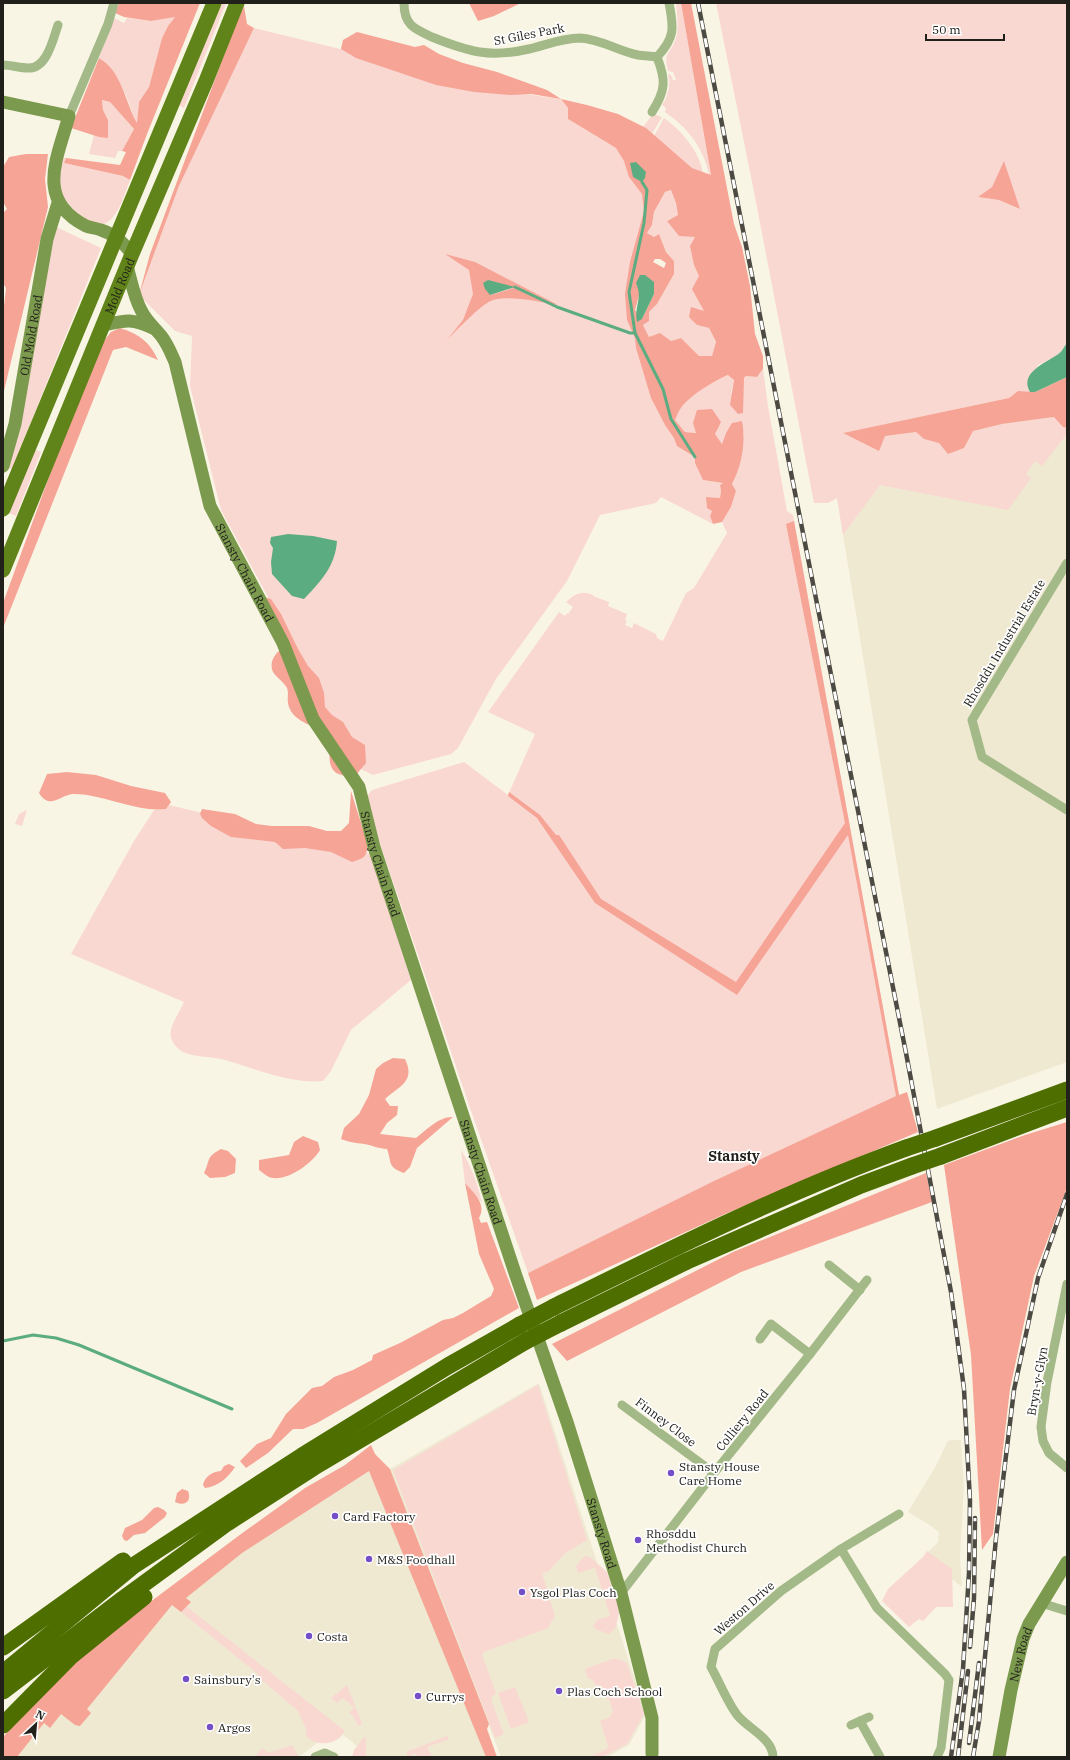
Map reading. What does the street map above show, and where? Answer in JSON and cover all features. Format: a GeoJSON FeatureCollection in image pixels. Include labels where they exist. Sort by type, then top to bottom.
{"type":"FeatureCollection","features":[{"type":"Feature","properties":{"kind":"highway"},"geometry":{"type":"LineString","coordinates":[[3,1673],[133,1566],[319,1445],[448,1366],[520,1325],[689,1240],[859,1165],[1067,1090]]}},
{"type":"Feature","properties":{"kind":"highway"},"geometry":{"type":"LineString","coordinates":[[3,1691],[123,1599],[227,1523],[314,1467],[526,1341],[687,1261],[862,1185],[1067,1108]]}},
{"type":"Feature","properties":{"kind":"highway"},"geometry":{"type":"LineString","coordinates":[[3,1647],[161,1535],[231,1492],[319,1445]]}},
{"type":"Feature","properties":{"kind":"highway"},"geometry":{"type":"LineString","coordinates":[[3,1725],[70,1658],[141,1599],[230,1536],[314,1467]]}},
{"type":"Feature","properties":{"kind":"main road","name":"Mold Road"},"geometry":{"type":"LineString","coordinates":[[3,509],[214,3]]}},
{"type":"Feature","properties":{"kind":"main road","name":"Mold Road"},"geometry":{"type":"LineString","coordinates":[[3,570],[237,3]]}},
{"type":"Feature","properties":{"kind":"street"},"geometry":{"type":"LineString","coordinates":[[114,3],[108,24],[70,116],[54,168],[53,185],[58,204],[71,216],[87,227],[103,230],[126,245],[130,260]]}},
{"type":"Feature","properties":{"kind":"street","name":"St Giles Park"},"geometry":{"type":"LineString","coordinates":[[404,3],[404,12],[411,26],[417,31],[461,49],[493,54],[528,49],[562,40],[582,38],[593,40],[638,55],[657,57]]}},
{"type":"Feature","properties":{"kind":"street"},"geometry":{"type":"LineString","coordinates":[[652,112],[662,97],[665,81],[657,57],[666,47],[672,34],[673,24],[669,3]]}},
{"type":"Feature","properties":{"kind":"street"},"geometry":{"type":"LineString","coordinates":[[3,65],[29,68],[37,66],[43,60],[58,36],[58,25]]}},
{"type":"Feature","properties":{"kind":"street"},"geometry":{"type":"LineString","coordinates":[[3,102],[70,116]]}},
{"type":"Feature","properties":{"kind":"street","name":"Old Mold Road"},"geometry":{"type":"LineString","coordinates":[[3,466],[15,424],[47,239],[58,204]]}},
{"type":"Feature","properties":{"kind":"street","name":"Stansty Chain Road"},"geometry":{"type":"LineString","coordinates":[[130,260],[135,297],[141,311],[152,328],[161,336],[175,362],[210,506],[283,643],[313,719],[359,787],[374,848],[516,1276],[567,1422]]}},
{"type":"Feature","properties":{"kind":"street","name":"Stansty Chain Road"},"geometry":{"type":"LineString","coordinates":[[104,325],[128,320],[137,321],[152,328]]}},
{"type":"Feature","properties":{"kind":"street","name":"Rhosddu Industrial Estate"},"geometry":{"type":"LineString","coordinates":[[1067,563],[972,720],[982,757],[1067,810]]}},
{"type":"Feature","properties":{"kind":"street"},"geometry":{"type":"LineString","coordinates":[[829,1265],[860,1290]]}},
{"type":"Feature","properties":{"kind":"street","name":"Colliery Road"},"geometry":{"type":"LineString","coordinates":[[621,1593],[867,1280]]}},
{"type":"Feature","properties":{"kind":"street","name":"Bryn-y-Glyn"},"geometry":{"type":"LineString","coordinates":[[1067,1286],[1048,1382],[1041,1427],[1043,1442],[1049,1453],[1067,1468]]}},
{"type":"Feature","properties":{"kind":"street"},"geometry":{"type":"LineString","coordinates":[[760,1339],[771,1324],[810,1354]]}},
{"type":"Feature","properties":{"kind":"street","name":"Finney Close"},"geometry":{"type":"LineString","coordinates":[[622,1405],[714,1473]]}},
{"type":"Feature","properties":{"kind":"street","name":"Stansty Road"},"geometry":{"type":"LineString","coordinates":[[567,1422],[621,1593],[652,1718],[652,1756]]}},
{"type":"Feature","properties":{"kind":"street","name":"Weston Drive"},"geometry":{"type":"LineString","coordinates":[[773,1757],[773,1752],[765,1738],[750,1728],[737,1714],[711,1667],[715,1649],[781,1591],[841,1549],[898,1514]]}},
{"type":"Feature","properties":{"kind":"street"},"geometry":{"type":"LineString","coordinates":[[841,1549],[877,1608],[945,1674],[949,1680],[941,1748],[937,1757]]}},
{"type":"Feature","properties":{"kind":"street","name":"New Road"},"geometry":{"type":"LineString","coordinates":[[999,1757],[1011,1690],[1023,1639],[1029,1624],[1041,1603],[1067,1562]]}},
{"type":"Feature","properties":{"kind":"street"},"geometry":{"type":"LineString","coordinates":[[1041,1603],[1067,1612]]}},
{"type":"Feature","properties":{"kind":"street"},"geometry":{"type":"LineString","coordinates":[[851,1725],[865,1719],[880,1757]]}},
{"type":"Feature","properties":{"kind":"street"},"geometry":{"type":"LineString","coordinates":[[315,1757],[325,1753],[334,1757]]}},
{"type":"Feature","properties":{"kind":"shaded area"},"geometry":{"type":"Polygon","coordinates":[[[119,3],[200,3],[130,180],[123,176],[64,163],[66,158],[120,165],[126,152],[122,151],[134,129],[110,102],[102,100],[103,110],[108,120],[108,138],[99,137],[71,128],[99,58],[107,64],[118,79],[137,123],[139,102],[149,87],[162,38],[168,26],[175,17],[151,21],[124,17],[115,13],[119,3]]]}},
{"type":"Feature","properties":{"kind":"shaded area"},"geometry":{"type":"Polygon","coordinates":[[[219,3],[226,3],[184,108],[176,104],[219,3]]]}},
{"type":"Feature","properties":{"kind":"shaded area"},"geometry":{"type":"Polygon","coordinates":[[[469,3],[521,3],[494,16],[478,21],[469,3]]]}},
{"type":"Feature","properties":{"kind":"shaded area"},"geometry":{"type":"Polygon","coordinates":[[[676,3],[681,3],[711,176],[709,175],[707,165],[699,147],[687,131],[665,112],[666,108],[662,105],[668,90],[668,74],[671,75],[673,80],[676,80],[673,72],[668,71],[666,60],[677,34],[678,21],[676,3]]]}},
{"type":"Feature","properties":{"kind":"shaded area"},"geometry":{"type":"Polygon","coordinates":[[[681,3],[691,3],[734,224],[742,247],[750,286],[755,334],[763,356],[763,369],[757,377],[746,376],[744,378],[743,413],[738,414],[730,405],[734,380],[728,375],[709,385],[689,399],[680,410],[675,420],[685,432],[696,433],[693,423],[697,410],[712,409],[721,422],[715,434],[722,444],[732,423],[742,421],[744,437],[741,461],[732,484],[736,491],[731,507],[722,522],[713,524],[710,516],[712,511],[707,508],[706,497],[720,498],[720,485],[723,483],[703,480],[695,463],[695,457],[677,446],[651,398],[636,348],[635,338],[627,320],[625,294],[630,262],[644,211],[642,194],[629,177],[624,161],[616,148],[568,119],[568,108],[561,99],[618,114],[646,128],[692,168],[711,175],[681,3]],[[671,190],[665,192],[654,212],[652,225],[647,233],[654,237],[659,234],[666,252],[674,261],[674,274],[657,304],[649,312],[649,321],[643,325],[649,337],[660,333],[671,341],[681,338],[699,356],[712,356],[716,342],[709,328],[697,325],[689,317],[691,307],[704,311],[692,289],[699,276],[694,265],[690,246],[695,237],[679,236],[667,221],[678,215],[676,203],[671,190]],[[655,259],[653,262],[664,268],[666,263],[660,259],[655,259]],[[640,292],[635,310],[642,319],[654,294],[640,292]]]}},
{"type":"Feature","properties":{"kind":"shaded area"},"geometry":{"type":"Polygon","coordinates":[[[716,3],[1067,3],[1067,343],[1058,355],[1038,365],[1028,388],[1030,392],[1018,391],[1009,398],[844,433],[885,436],[916,432],[924,439],[964,448],[973,431],[1002,424],[1055,417],[1063,427],[1067,428],[1067,434],[1042,466],[1035,461],[1026,474],[1031,478],[1008,510],[880,485],[843,535],[837,498],[828,503],[814,503],[716,3]],[[1004,162],[992,187],[978,197],[999,200],[1019,209],[1004,162]]]}},
{"type":"Feature","properties":{"kind":"shaded area"},"geometry":{"type":"Polygon","coordinates":[[[244,6],[247,24],[254,28],[179,186],[139,295],[150,254],[236,23],[244,6]]]}},
{"type":"Feature","properties":{"kind":"shaded area"},"geometry":{"type":"Polygon","coordinates":[[[176,16],[168,26],[162,38],[149,87],[139,102],[137,124],[127,97],[113,70],[99,58],[114,18],[124,23],[127,18],[151,21],[176,16]]]}},
{"type":"Feature","properties":{"kind":"shaded area"},"geometry":{"type":"Polygon","coordinates":[[[254,28],[525,94],[561,99],[568,108],[568,119],[616,148],[648,177],[644,223],[629,292],[671,419],[695,457],[703,480],[723,483],[720,485],[720,498],[706,497],[712,511],[710,516],[713,524],[661,497],[656,503],[600,515],[567,581],[496,679],[458,748],[451,754],[373,775],[361,769],[341,745],[291,640],[221,510],[190,386],[192,336],[175,331],[139,295],[179,186],[254,28]]]}},
{"type":"Feature","properties":{"kind":"shaded area"},"geometry":{"type":"Polygon","coordinates":[[[357,32],[415,47],[424,45],[439,54],[463,63],[497,72],[547,90],[561,99],[531,94],[511,95],[474,92],[436,85],[356,58],[341,49],[343,40],[357,32]]]}},
{"type":"Feature","properties":{"kind":"shaded area"},"geometry":{"type":"Polygon","coordinates":[[[102,100],[110,102],[134,129],[122,151],[118,151],[115,158],[89,154],[94,135],[99,137],[108,120],[103,110],[102,100]]]}},
{"type":"Feature","properties":{"kind":"shaded area"},"geometry":{"type":"Polygon","coordinates":[[[653,114],[662,117],[652,134],[643,127],[653,114]]]}},
{"type":"Feature","properties":{"kind":"shaded area"},"geometry":{"type":"Polygon","coordinates":[[[664,118],[683,135],[694,149],[703,173],[692,168],[654,136],[664,118]]]}},
{"type":"Feature","properties":{"kind":"shaded area"},"geometry":{"type":"Polygon","coordinates":[[[26,154],[48,154],[45,179],[48,207],[3,395],[3,315],[6,288],[3,283],[3,213],[7,209],[3,202],[3,167],[9,157],[26,154]]]}},
{"type":"Feature","properties":{"kind":"shaded area"},"geometry":{"type":"Polygon","coordinates":[[[63,158],[66,158],[64,163],[123,176],[130,180],[119,208],[110,220],[97,226],[85,223],[60,194],[60,167],[63,158]]]}},
{"type":"Feature","properties":{"kind":"shaded area"},"geometry":{"type":"Polygon","coordinates":[[[1004,161],[1020,209],[999,200],[978,197],[992,187],[1004,161]]]}},
{"type":"Feature","properties":{"kind":"shaded area"},"geometry":{"type":"Polygon","coordinates":[[[636,162],[646,172],[645,178],[642,182],[633,177],[630,163],[636,162]]]}},
{"type":"Feature","properties":{"kind":"shaded area"},"geometry":{"type":"Polygon","coordinates":[[[671,190],[676,203],[678,216],[667,220],[695,237],[694,265],[699,276],[700,301],[705,311],[697,325],[709,328],[716,343],[712,356],[699,356],[681,338],[671,341],[649,337],[643,325],[649,321],[649,312],[657,304],[674,274],[674,261],[666,252],[659,234],[654,237],[647,233],[652,225],[654,212],[665,192],[671,190]]]}},
{"type":"Feature","properties":{"kind":"shaded area"},"geometry":{"type":"Polygon","coordinates":[[[54,226],[101,248],[12,469],[7,468],[54,226]]]}},
{"type":"Feature","properties":{"kind":"shaded area"},"geometry":{"type":"Polygon","coordinates":[[[445,254],[475,262],[558,305],[508,298],[493,300],[475,312],[446,341],[463,320],[473,294],[469,270],[445,254]],[[488,281],[483,284],[491,295],[514,288],[488,281]]]}},
{"type":"Feature","properties":{"kind":"shaded area"},"geometry":{"type":"Polygon","coordinates":[[[640,275],[645,275],[654,282],[654,294],[642,319],[637,322],[636,316],[639,293],[636,283],[640,275]]]}},
{"type":"Feature","properties":{"kind":"shaded area"},"geometry":{"type":"Polygon","coordinates":[[[488,280],[515,287],[490,295],[485,289],[483,283],[488,280]]]}},
{"type":"Feature","properties":{"kind":"shaded area"},"geometry":{"type":"Polygon","coordinates":[[[120,328],[133,333],[143,340],[151,348],[158,360],[126,347],[113,350],[3,628],[3,603],[53,466],[103,342],[111,332],[120,328]]]}},
{"type":"Feature","properties":{"kind":"shaded area"},"geometry":{"type":"Polygon","coordinates":[[[1067,343],[1067,377],[1035,392],[1030,392],[1028,379],[1031,374],[1040,365],[1058,354],[1067,343]]]}},
{"type":"Feature","properties":{"kind":"shaded area"},"geometry":{"type":"Polygon","coordinates":[[[763,369],[768,406],[787,511],[793,515],[899,1095],[664,1206],[528,1273],[365,799],[372,790],[464,762],[508,795],[535,734],[488,712],[559,612],[565,616],[567,613],[568,614],[573,607],[566,602],[575,595],[585,593],[609,602],[608,606],[627,614],[625,620],[627,621],[625,625],[632,628],[634,623],[656,634],[657,638],[663,641],[686,593],[694,588],[727,533],[722,522],[731,507],[736,491],[732,484],[742,452],[744,432],[726,433],[722,444],[715,434],[685,432],[675,420],[684,404],[702,389],[728,375],[734,379],[731,394],[746,376],[757,377],[763,369]]]}},
{"type":"Feature","properties":{"kind":"shaded area"},"geometry":{"type":"Polygon","coordinates":[[[1067,377],[1067,428],[1063,427],[1054,417],[1002,424],[973,431],[964,448],[948,454],[939,443],[924,439],[916,432],[885,436],[879,451],[843,433],[1009,398],[1018,391],[1035,392],[1067,377]]]}},
{"type":"Feature","properties":{"kind":"shaded area"},"geometry":{"type":"Polygon","coordinates":[[[1067,389],[1067,1062],[937,1109],[837,498],[837,435],[1067,389]]]}},
{"type":"Feature","properties":{"kind":"shaded area"},"geometry":{"type":"Polygon","coordinates":[[[34,449],[41,452],[16,516],[9,513],[34,449]]]}},
{"type":"Feature","properties":{"kind":"shaded area"},"geometry":{"type":"Polygon","coordinates":[[[794,521],[899,1095],[907,1092],[918,1132],[725,1214],[537,1300],[528,1273],[714,1181],[896,1096],[848,835],[737,995],[595,903],[537,818],[508,796],[509,792],[540,815],[556,835],[559,835],[601,899],[736,982],[845,823],[786,524],[794,521]]]}},
{"type":"Feature","properties":{"kind":"shaded area"},"geometry":{"type":"Polygon","coordinates":[[[288,534],[313,536],[337,541],[336,550],[330,566],[321,580],[304,599],[292,596],[272,574],[271,562],[273,548],[270,543],[271,537],[288,534]]]}},
{"type":"Feature","properties":{"kind":"shaded area"},"geometry":{"type":"Polygon","coordinates":[[[264,597],[271,599],[281,614],[308,666],[319,678],[324,693],[325,707],[332,715],[343,722],[352,737],[365,745],[366,763],[356,775],[342,775],[335,772],[330,764],[329,750],[322,744],[314,727],[301,721],[291,712],[288,703],[287,688],[284,683],[274,674],[272,669],[273,660],[280,650],[264,597]]]}},
{"type":"Feature","properties":{"kind":"shaded area"},"geometry":{"type":"Polygon","coordinates":[[[67,772],[96,775],[131,786],[165,793],[171,802],[166,809],[146,809],[84,794],[67,795],[55,801],[47,801],[43,798],[39,793],[47,774],[67,772]]]}},
{"type":"Feature","properties":{"kind":"shaded area"},"geometry":{"type":"Polygon","coordinates":[[[351,791],[367,842],[365,856],[352,862],[331,852],[305,848],[283,849],[275,842],[231,837],[211,826],[202,818],[200,814],[202,809],[235,814],[256,824],[272,826],[309,826],[327,831],[341,831],[349,823],[351,791]]]}},
{"type":"Feature","properties":{"kind":"shaded area"},"geometry":{"type":"Polygon","coordinates":[[[169,805],[371,854],[411,980],[351,1030],[331,1071],[323,1081],[286,1078],[225,1060],[183,1052],[174,1044],[171,1038],[171,1029],[184,1002],[71,954],[134,841],[154,810],[166,809],[169,805]]]}},
{"type":"Feature","properties":{"kind":"shaded area"},"geometry":{"type":"Polygon","coordinates":[[[27,810],[22,826],[15,824],[19,814],[27,810]]]}},
{"type":"Feature","properties":{"kind":"shaded area"},"geometry":{"type":"Polygon","coordinates":[[[393,1058],[405,1059],[408,1067],[408,1073],[404,1083],[385,1099],[390,1106],[398,1106],[397,1115],[387,1123],[380,1134],[416,1138],[438,1121],[448,1117],[453,1117],[417,1148],[410,1167],[404,1173],[392,1166],[387,1149],[341,1139],[344,1128],[359,1114],[369,1095],[376,1069],[383,1063],[393,1058]]]}},
{"type":"Feature","properties":{"kind":"shaded area"},"geometry":{"type":"Polygon","coordinates":[[[1067,1122],[1067,1188],[1034,1276],[1010,1389],[993,1534],[982,1550],[971,1355],[944,1165],[1025,1135],[1067,1122]]]}},
{"type":"Feature","properties":{"kind":"shaded area"},"geometry":{"type":"Polygon","coordinates":[[[303,1136],[318,1142],[320,1150],[304,1167],[281,1178],[267,1176],[259,1170],[259,1160],[289,1155],[294,1142],[303,1136]]]}},
{"type":"Feature","properties":{"kind":"shaded area"},"geometry":{"type":"Polygon","coordinates":[[[221,1149],[228,1151],[236,1159],[235,1173],[225,1177],[210,1178],[204,1173],[209,1159],[221,1149]]]}},
{"type":"Feature","properties":{"kind":"shaded area"},"geometry":{"type":"Polygon","coordinates":[[[461,1150],[474,1175],[482,1203],[465,1183],[461,1150]]]}},
{"type":"Feature","properties":{"kind":"shaded area"},"geometry":{"type":"Polygon","coordinates":[[[926,1173],[932,1202],[741,1272],[567,1361],[552,1344],[733,1252],[926,1173]]]}},
{"type":"Feature","properties":{"kind":"shaded area"},"geometry":{"type":"Polygon","coordinates":[[[465,1183],[480,1203],[481,1213],[479,1218],[481,1223],[487,1222],[519,1308],[317,1423],[303,1429],[293,1429],[268,1453],[246,1468],[240,1461],[257,1444],[271,1438],[286,1414],[312,1388],[322,1386],[334,1377],[353,1370],[372,1360],[373,1355],[400,1343],[443,1320],[453,1318],[463,1313],[491,1296],[494,1289],[479,1254],[465,1183]]]}},
{"type":"Feature","properties":{"kind":"shaded area","name":"Ysgol Plas Coch"},"geometry":{"type":"Polygon","coordinates":[[[539,1383],[646,1714],[629,1745],[607,1757],[501,1757],[390,1469],[539,1383]]]}},
{"type":"Feature","properties":{"kind":"shaded area"},"geometry":{"type":"Polygon","coordinates":[[[538,1385],[587,1540],[564,1554],[549,1571],[542,1573],[555,1616],[548,1628],[484,1652],[482,1655],[496,1693],[491,1698],[504,1734],[495,1738],[393,1470],[538,1385]]]}},
{"type":"Feature","properties":{"kind":"shaded area"},"geometry":{"type":"Polygon","coordinates":[[[950,1440],[961,1440],[964,1487],[960,1557],[962,1587],[923,1557],[938,1542],[939,1532],[908,1512],[937,1464],[947,1442],[950,1440]]]}},
{"type":"Feature","properties":{"kind":"shaded area"},"geometry":{"type":"Polygon","coordinates":[[[371,1445],[375,1454],[390,1469],[489,1724],[487,1729],[497,1757],[486,1757],[369,1471],[242,1553],[186,1598],[191,1602],[181,1612],[172,1605],[87,1709],[91,1713],[80,1726],[75,1725],[61,1714],[50,1728],[44,1723],[17,1757],[3,1757],[3,1737],[74,1659],[241,1534],[305,1488],[345,1465],[371,1445]]]}},
{"type":"Feature","properties":{"kind":"shaded area"},"geometry":{"type":"Polygon","coordinates":[[[375,1454],[495,1757],[352,1757],[357,1746],[342,1734],[340,1738],[330,1742],[317,1743],[299,1757],[3,1757],[3,1752],[83,1665],[375,1454]]]}},
{"type":"Feature","properties":{"kind":"shaded area"},"geometry":{"type":"Polygon","coordinates":[[[229,1464],[235,1467],[229,1475],[218,1484],[205,1488],[203,1485],[207,1477],[212,1473],[221,1471],[224,1466],[229,1464]]]}},
{"type":"Feature","properties":{"kind":"shaded area"},"geometry":{"type":"Polygon","coordinates":[[[182,1489],[188,1491],[189,1498],[187,1502],[182,1504],[175,1502],[177,1493],[182,1489]]]}},
{"type":"Feature","properties":{"kind":"shaded area"},"geometry":{"type":"Polygon","coordinates":[[[158,1507],[167,1513],[165,1517],[145,1533],[134,1535],[127,1541],[124,1540],[122,1536],[125,1528],[142,1520],[154,1508],[158,1507]]]}},
{"type":"Feature","properties":{"kind":"shaded area"},"geometry":{"type":"Polygon","coordinates":[[[927,1551],[952,1569],[953,1607],[936,1607],[923,1621],[919,1619],[909,1627],[882,1601],[888,1589],[923,1557],[927,1551]]]}},
{"type":"Feature","properties":{"kind":"shaded area"},"geometry":{"type":"Polygon","coordinates":[[[585,1556],[590,1557],[607,1572],[620,1610],[615,1629],[609,1634],[595,1629],[593,1626],[597,1620],[610,1616],[595,1568],[578,1573],[576,1566],[585,1556]]]}},
{"type":"Feature","properties":{"kind":"shaded area"},"geometry":{"type":"Polygon","coordinates":[[[186,1606],[345,1731],[335,1741],[326,1743],[316,1742],[308,1738],[305,1734],[307,1731],[298,1711],[257,1676],[258,1674],[181,1612],[186,1606]]]}},
{"type":"Feature","properties":{"kind":"shaded area"},"geometry":{"type":"Polygon","coordinates":[[[612,1659],[619,1659],[627,1663],[644,1714],[627,1744],[602,1757],[589,1757],[607,1749],[608,1746],[600,1721],[609,1718],[613,1712],[609,1699],[606,1698],[603,1687],[594,1684],[594,1681],[588,1678],[585,1669],[612,1659]]]}},
{"type":"Feature","properties":{"kind":"shaded area"},"geometry":{"type":"Polygon","coordinates":[[[347,1685],[362,1724],[358,1726],[354,1717],[349,1713],[354,1707],[343,1698],[337,1703],[331,1698],[347,1685]]]}},
{"type":"Feature","properties":{"kind":"shaded area"},"geometry":{"type":"Polygon","coordinates":[[[515,1687],[529,1722],[511,1729],[498,1693],[515,1687]]]}},
{"type":"Feature","properties":{"kind":"shaded area"},"geometry":{"type":"Polygon","coordinates":[[[447,1736],[449,1739],[427,1747],[432,1757],[419,1757],[414,1753],[411,1757],[408,1757],[406,1752],[447,1736]]]}},
{"type":"Feature","properties":{"kind":"shaded area"},"geometry":{"type":"Polygon","coordinates":[[[364,1737],[366,1738],[366,1757],[352,1757],[354,1750],[364,1737]]]}},
{"type":"Feature","properties":{"kind":"shaded area"},"geometry":{"type":"Polygon","coordinates":[[[292,1745],[299,1757],[255,1757],[262,1748],[269,1753],[292,1745]]]}},
{"type":"Feature","properties":{"kind":"waterway"},"geometry":{"type":"LineString","coordinates":[[642,182],[647,190],[644,223],[629,292],[635,333],[663,389],[671,419],[695,457]]}},
{"type":"Feature","properties":{"kind":"waterway"},"geometry":{"type":"LineString","coordinates":[[515,287],[557,307],[630,333],[635,333]]}},
{"type":"Feature","properties":{"kind":"waterway"},"geometry":{"type":"LineString","coordinates":[[3,1341],[33,1335],[56,1338],[79,1345],[232,1409]]}},
{"type":"Feature","properties":{"kind":"railway"},"geometry":{"type":"LineString","coordinates":[[698,3],[906,1053],[951,1292],[964,1389],[970,1501],[969,1573],[963,1669],[951,1757]]}},
{"type":"Feature","properties":{"kind":"railway"},"geometry":{"type":"LineString","coordinates":[[973,1757],[979,1721],[996,1538],[1014,1390],[1038,1278],[1067,1194]]}},
{"type":"Feature","properties":{"kind":"railway"},"geometry":{"type":"LineString","coordinates":[[970,1647],[974,1598],[975,1518]]}},
{"type":"Feature","properties":{"kind":"railway"},"geometry":{"type":"LineString","coordinates":[[969,1743],[979,1663]]}},
{"type":"Feature","properties":{"kind":"railway"},"geometry":{"type":"LineString","coordinates":[[958,1757],[968,1671]]}},
{"type":"Feature","properties":{"kind":"place","name":"Stansty House Care Home"},"geometry":{"type":"Point","coordinates":[671,1473]}},
{"type":"Feature","properties":{"kind":"place","name":"Card Factory"},"geometry":{"type":"Point","coordinates":[335,1516]}},
{"type":"Feature","properties":{"kind":"place","name":"Rhosddu Methodist Church"},"geometry":{"type":"Point","coordinates":[638,1540]}},
{"type":"Feature","properties":{"kind":"place","name":"M&S Foodhall"},"geometry":{"type":"Point","coordinates":[369,1559]}},
{"type":"Feature","properties":{"kind":"place","name":"Ysgol Plas Coch"},"geometry":{"type":"Point","coordinates":[522,1592]}},
{"type":"Feature","properties":{"kind":"place","name":"Costa"},"geometry":{"type":"Point","coordinates":[309,1636]}},
{"type":"Feature","properties":{"kind":"place","name":"Sainsbury's"},"geometry":{"type":"Point","coordinates":[186,1679]}},
{"type":"Feature","properties":{"kind":"place","name":"Plas Coch School"},"geometry":{"type":"Point","coordinates":[559,1691]}},
{"type":"Feature","properties":{"kind":"place","name":"Currys"},"geometry":{"type":"Point","coordinates":[418,1696]}},
{"type":"Feature","properties":{"kind":"place","name":"Argos"},"geometry":{"type":"Point","coordinates":[210,1727]}},
{"type":"Feature","properties":{"kind":"district","name":"Stansty"},"geometry":{"type":"Point","coordinates":[734,1156]}}]}
